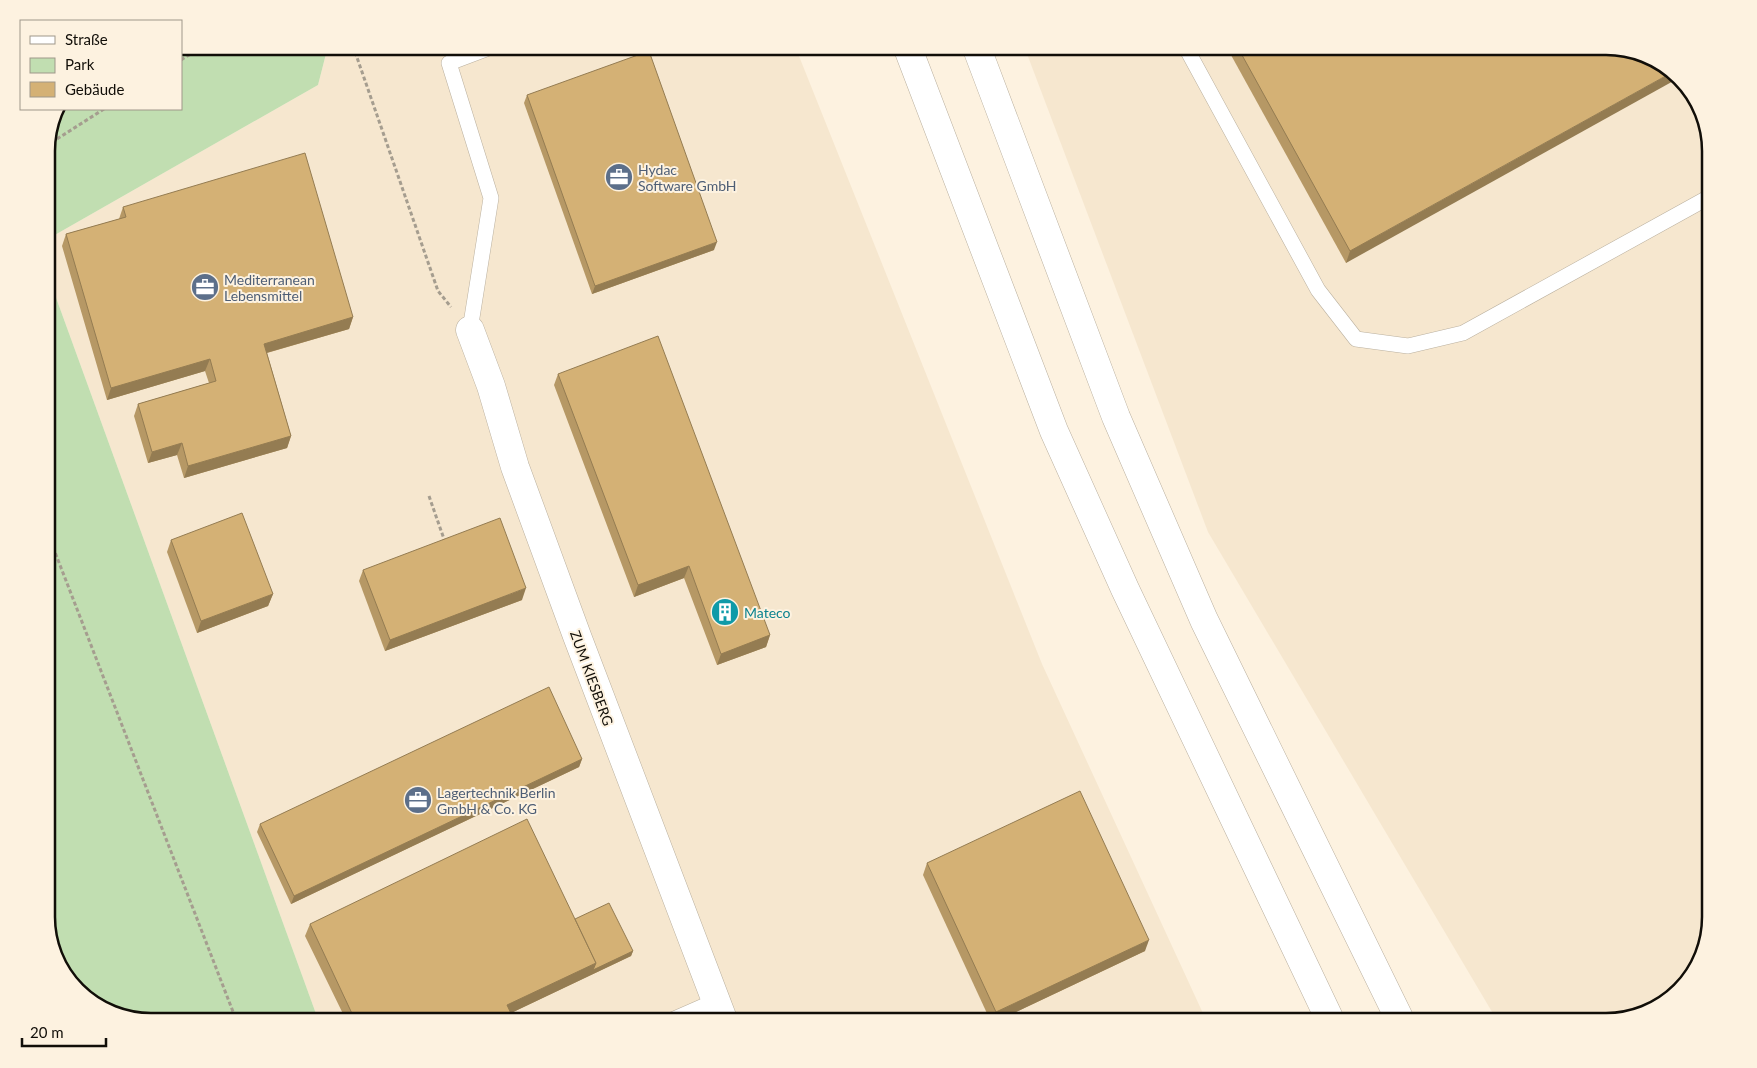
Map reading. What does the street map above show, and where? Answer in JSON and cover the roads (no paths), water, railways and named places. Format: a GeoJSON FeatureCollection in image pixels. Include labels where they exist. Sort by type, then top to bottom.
{"type":"FeatureCollection","features":[{"type":"Feature","properties":{"kind":"main road"},"geometry":{"type":"LineString","coordinates":[[910,55],[1054,431],[1125,589],[1327,1013]]}},
{"type":"Feature","properties":{"kind":"main road"},"geometry":{"type":"LineString","coordinates":[[979,55],[1131,452],[1204,620],[1397,1013]]}},
{"type":"Feature","properties":{"kind":"main road","name":"ZUM KIESBERG"},"geometry":{"type":"LineString","coordinates":[[470,330],[491,386],[515,467],[570,618],[719,1011]]}},
{"type":"Feature","properties":{"kind":"lane"},"geometry":{"type":"LineString","coordinates":[[470,55],[449,63],[490,198],[487,231],[470,330]]}},
{"type":"Feature","properties":{"kind":"lane"},"geometry":{"type":"LineString","coordinates":[[1190,55],[1318,290],[1356,339],[1408,346],[1463,333],[1702,200]]}},
{"type":"Feature","properties":{"kind":"place","name":"Hydac Software GmbH"},"geometry":{"type":"Point","coordinates":[619,177]}},
{"type":"Feature","properties":{"kind":"place","name":"Mediterranean Lebensmittel"},"geometry":{"type":"Point","coordinates":[205,287]}},
{"type":"Feature","properties":{"kind":"place","name":"Mateco"},"geometry":{"type":"Point","coordinates":[725,612]}},
{"type":"Feature","properties":{"kind":"place","name":"Lagertechnik Berlin GmbH & Co. KG"},"geometry":{"type":"Point","coordinates":[418,800]}}]}
